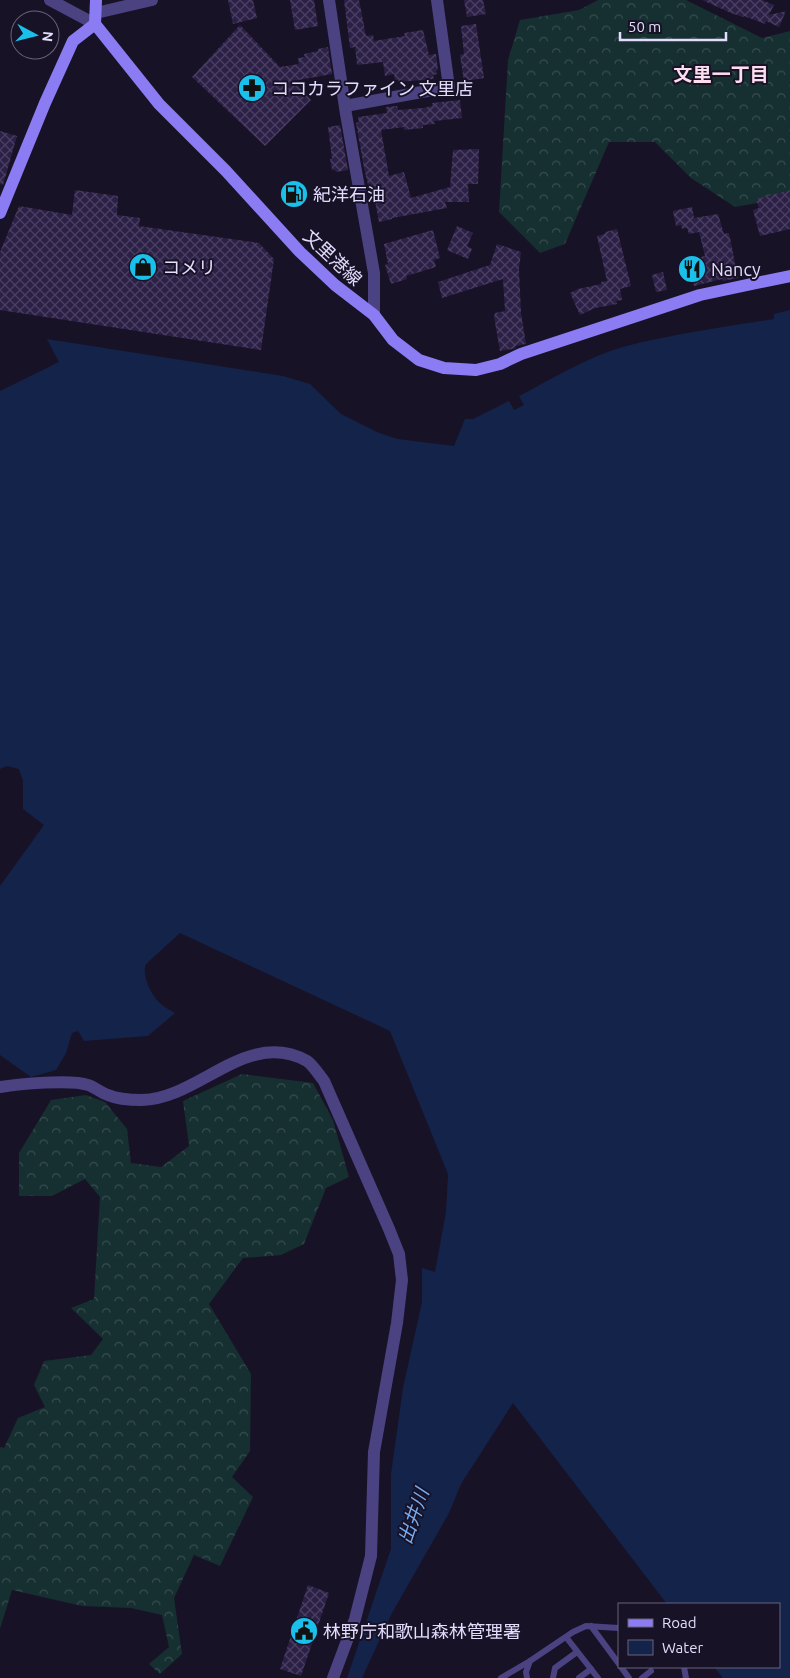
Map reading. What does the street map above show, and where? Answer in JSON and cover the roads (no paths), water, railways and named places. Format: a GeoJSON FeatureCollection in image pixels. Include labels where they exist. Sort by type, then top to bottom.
{"type":"FeatureCollection","features":[{"type":"Feature","properties":{"kind":"main road"},"geometry":{"type":"LineString","coordinates":[[0,213],[45,103],[73,41],[96,12]]}},
{"type":"Feature","properties":{"kind":"main road","name":"文里港線"},"geometry":{"type":"LineString","coordinates":[[96,12],[159,104],[226,172],[300,252],[335,285],[374,314],[393,340],[420,360],[444,368],[476,370],[500,364],[521,354],[700,295],[790,276]]}},
{"type":"Feature","properties":{"kind":"street"},"geometry":{"type":"LineString","coordinates":[[50,0],[96,12],[152,0]]}},
{"type":"Feature","properties":{"kind":"street"},"geometry":{"type":"LineString","coordinates":[[330,0],[345,106],[374,273],[374,314]]}},
{"type":"Feature","properties":{"kind":"street"},"geometry":{"type":"LineString","coordinates":[[345,106],[449,87],[437,0]]}},
{"type":"Feature","properties":{"kind":"street"},"geometry":{"type":"LineString","coordinates":[[2,1089],[69,1082],[87,1085],[110,1096],[142,1100],[162,1097],[231,1064],[266,1052],[285,1052],[308,1062],[324,1081],[399,1254],[402,1280],[397,1324],[374,1452],[370,1556],[355,1619],[333,1678]]}},
{"type":"Feature","properties":{"kind":"lane"},"geometry":{"type":"LineString","coordinates":[[501,1678],[566,1636],[586,1626],[618,1628]]}},
{"type":"Feature","properties":{"kind":"lane"},"geometry":{"type":"LineString","coordinates":[[590,1626],[618,1663]]}},
{"type":"Feature","properties":{"kind":"lane"},"geometry":{"type":"LineString","coordinates":[[566,1636],[598,1678]]}},
{"type":"Feature","properties":{"kind":"lane"},"geometry":{"type":"LineString","coordinates":[[553,1678],[555,1668],[577,1652]]}},
{"type":"Feature","properties":{"kind":"lane"},"geometry":{"type":"LineString","coordinates":[[526,1678],[530,1661]]}},
{"type":"Feature","properties":{"kind":"lane"},"geometry":{"type":"LineString","coordinates":[[579,1678],[591,1669]]}},
{"type":"Feature","properties":{"kind":"lane"},"geometry":{"type":"LineString","coordinates":[[642,1678],[651,1671]]}},
{"type":"Feature","properties":{"kind":"water","name":"出井川"},"geometry":{"type":"Polygon","coordinates":[[[790,310],[790,1678],[723,1678],[715,1668],[780,1668],[780,1603],[666,1603],[513,1403],[461,1484],[449,1513],[392,1613],[362,1678],[347,1678],[391,1549],[391,1474],[403,1388],[422,1302],[422,1268],[435,1272],[446,1212],[448,1174],[390,1031],[180,933],[146,964],[146,980],[151,991],[164,1007],[175,1013],[148,1036],[84,1041],[78,1031],[72,1033],[66,1053],[56,1070],[31,1077],[0,1055],[0,886],[44,825],[23,809],[23,781],[19,769],[7,766],[0,769],[0,391],[59,362],[47,339],[283,376],[310,384],[341,414],[379,433],[398,439],[454,446],[465,419],[473,419],[509,401],[514,410],[524,405],[519,396],[596,356],[660,338],[774,319],[774,314],[790,310]]]}},
{"type":"Feature","properties":{"kind":"place","name":"ココカラファイン 文里店"},"geometry":{"type":"Point","coordinates":[252,88]}},
{"type":"Feature","properties":{"kind":"place","name":"紀洋石油"},"geometry":{"type":"Point","coordinates":[294,194]}},
{"type":"Feature","properties":{"kind":"place","name":"コメリ"},"geometry":{"type":"Point","coordinates":[143,267]}},
{"type":"Feature","properties":{"kind":"place","name":"Nancy"},"geometry":{"type":"Point","coordinates":[692,269]}},
{"type":"Feature","properties":{"kind":"place","name":"林野庁和歌山森林管理署"},"geometry":{"type":"Point","coordinates":[304,1631]}},
{"type":"Feature","properties":{"kind":"district","name":"文里一丁目"},"geometry":{"type":"Point","coordinates":[721,74]}}]}
